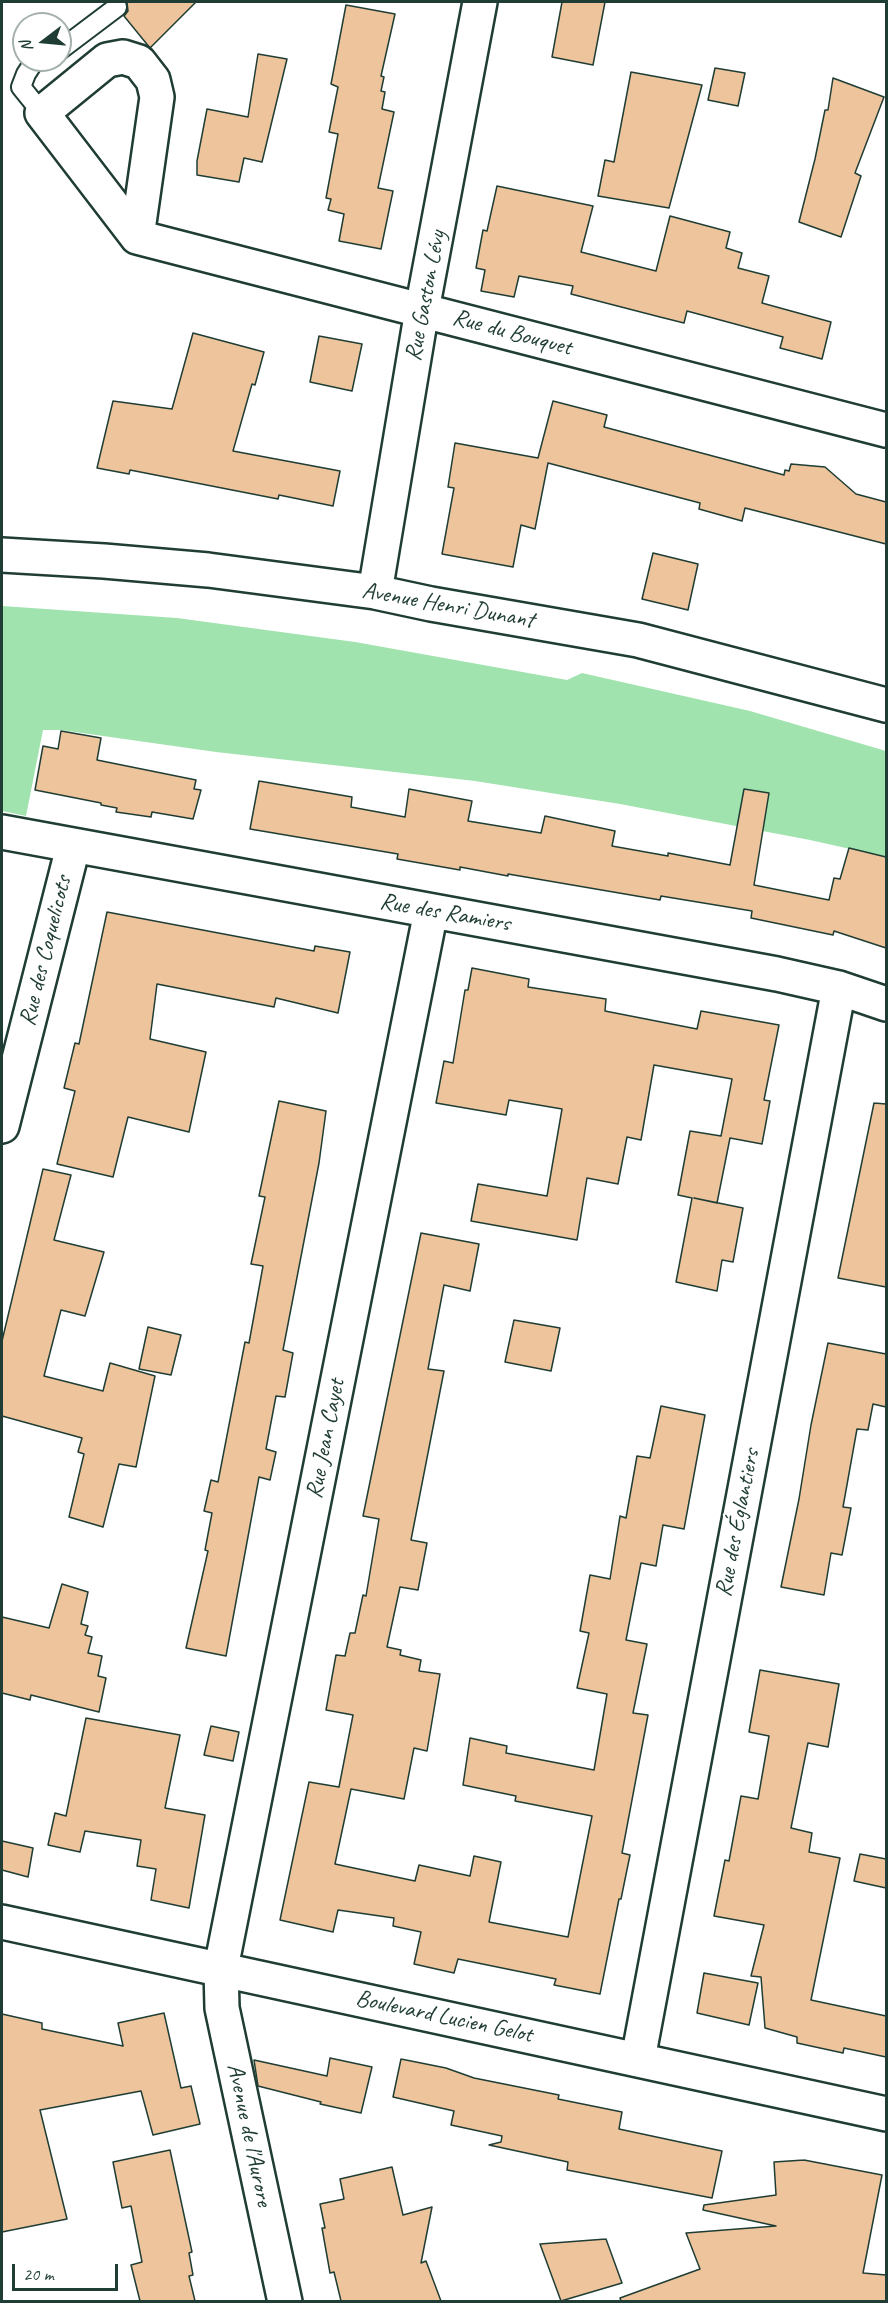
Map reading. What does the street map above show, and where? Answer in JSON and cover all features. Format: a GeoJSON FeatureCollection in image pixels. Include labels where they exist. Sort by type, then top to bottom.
{"type":"FeatureCollection","features":[{"type":"Feature","properties":{"kind":"street","name":"Rue Gaston Lévy"},"geometry":{"type":"LineString","coordinates":[[375,592],[422,310],[480,2]]}},
{"type":"Feature","properties":{"kind":"street"},"geometry":{"type":"LineString","coordinates":[[123,57],[140,62],[153,80],[157,97],[137,237],[42,113],[107,60],[123,57]]}},
{"type":"Feature","properties":{"kind":"street","name":"Rue du Bouquet"},"geometry":{"type":"LineString","coordinates":[[137,237],[886,430]]}},
{"type":"Feature","properties":{"kind":"street","name":"Avenue Henri Dunant"},"geometry":{"type":"LineString","coordinates":[[2,555],[208,570],[375,592],[638,640],[886,705]]}},
{"type":"Feature","properties":{"kind":"street","name":"Rue des Ramiers"},"geometry":{"type":"LineString","coordinates":[[2,832],[73,847],[648,950],[839,988],[886,1004]]}},
{"type":"Feature","properties":{"kind":"street","name":"Rue des Coquelicots"},"geometry":{"type":"LineString","coordinates":[[2,1126],[73,847]]}},
{"type":"Feature","properties":{"kind":"street","name":"Rue Jean Cayet"},"geometry":{"type":"LineString","coordinates":[[221,1968],[431,911]]}},
{"type":"Feature","properties":{"kind":"street","name":"Rue des Églantiers"},"geometry":{"type":"LineString","coordinates":[[638,2059],[839,988]]}},
{"type":"Feature","properties":{"kind":"street","name":"Boulevard Lucien Gelot"},"geometry":{"type":"LineString","coordinates":[[2,1922],[886,2114]]}},
{"type":"Feature","properties":{"kind":"street","name":"Avenue de l'Aurore"},"geometry":{"type":"LineString","coordinates":[[221,1968],[222,2008],[285,2301]]}},
{"type":"Feature","properties":{"kind":"lane"},"geometry":{"type":"LineString","coordinates":[[72,41],[117,7]]}},
{"type":"Feature","properties":{"kind":"lane"},"geometry":{"type":"LineString","coordinates":[[29,72],[21,87],[42,113]]}},
{"type":"Feature","properties":{"kind":"green space"},"geometry":{"type":"Polygon","coordinates":[[[2,606],[177,618],[355,642],[567,680],[582,673],[750,711],[886,751],[886,857],[810,840],[620,804],[475,781],[216,752],[61,730],[43,730],[26,816],[2,811],[2,606]]]}},
{"type":"Feature","properties":{"kind":"building"},"geometry":{"type":"Polygon","coordinates":[[[127,2],[196,2],[150,48],[124,16],[128,11],[127,2]]]}},
{"type":"Feature","properties":{"kind":"building"},"geometry":{"type":"Polygon","coordinates":[[[562,2],[605,2],[593,65],[552,57],[562,2]]]}},
{"type":"Feature","properties":{"kind":"building"},"geometry":{"type":"Polygon","coordinates":[[[346,5],[395,14],[381,76],[384,77],[381,91],[385,92],[382,109],[394,112],[378,188],[393,191],[381,249],[339,241],[344,214],[328,210],[331,199],[326,198],[338,134],[329,132],[338,87],[331,84],[346,5]]]}},
{"type":"Feature","properties":{"kind":"building"},"geometry":{"type":"Polygon","coordinates":[[[258,54],[287,59],[262,162],[244,158],[239,182],[197,175],[197,161],[207,109],[248,117],[258,54]]]}},
{"type":"Feature","properties":{"kind":"building"},"geometry":{"type":"Polygon","coordinates":[[[715,68],[745,73],[738,106],[708,100],[715,68]]]}},
{"type":"Feature","properties":{"kind":"building"},"geometry":{"type":"Polygon","coordinates":[[[631,72],[702,85],[669,208],[598,196],[605,160],[614,162],[631,72]]]}},
{"type":"Feature","properties":{"kind":"building"},"geometry":{"type":"Polygon","coordinates":[[[833,78],[884,97],[855,173],[861,176],[841,237],[799,222],[825,110],[828,110],[833,78]]]}},
{"type":"Feature","properties":{"kind":"building"},"geometry":{"type":"Polygon","coordinates":[[[497,186],[593,206],[581,252],[656,271],[670,216],[730,232],[726,248],[742,253],[738,268],[769,276],[762,303],[831,322],[822,359],[780,348],[783,337],[687,311],[684,323],[571,294],[573,286],[519,276],[514,297],[481,291],[485,270],[476,268],[483,230],[487,231],[497,186]]]}},
{"type":"Feature","properties":{"kind":"building"},"geometry":{"type":"Polygon","coordinates":[[[193,333],[264,352],[255,385],[252,384],[233,451],[340,471],[333,506],[279,495],[278,499],[130,470],[129,474],[97,468],[113,401],[172,409],[193,333]]]}},
{"type":"Feature","properties":{"kind":"building"},"geometry":{"type":"Polygon","coordinates":[[[319,336],[362,344],[352,391],[310,382],[319,336]]]}},
{"type":"Feature","properties":{"kind":"building"},"geometry":{"type":"Polygon","coordinates":[[[553,401],[607,415],[604,427],[784,475],[785,470],[789,471],[791,464],[825,467],[856,494],[886,502],[886,544],[745,508],[742,521],[699,509],[700,503],[548,463],[535,529],[521,525],[513,567],[442,554],[454,488],[448,487],[455,443],[538,458],[553,401]]]}},
{"type":"Feature","properties":{"kind":"building"},"geometry":{"type":"Polygon","coordinates":[[[653,553],[698,564],[688,610],[642,599],[653,553]]]}},
{"type":"Feature","properties":{"kind":"building"},"geometry":{"type":"Polygon","coordinates":[[[61,731],[101,738],[97,760],[196,780],[194,789],[201,790],[193,819],[152,812],[151,817],[116,812],[117,808],[101,805],[101,803],[35,790],[43,746],[58,749],[61,731]]]}},
{"type":"Feature","properties":{"kind":"building"},"geometry":{"type":"Polygon","coordinates":[[[259,781],[352,797],[351,807],[405,817],[409,789],[472,801],[468,821],[541,833],[545,816],[615,831],[612,846],[668,856],[668,853],[730,865],[744,789],[769,793],[754,885],[829,900],[834,878],[840,879],[849,848],[886,857],[886,948],[834,931],[833,935],[751,918],[752,911],[661,896],[660,900],[460,867],[460,870],[397,859],[398,854],[250,829],[259,781]]]}},
{"type":"Feature","properties":{"kind":"building"},"geometry":{"type":"Polygon","coordinates":[[[107,912],[314,951],[315,946],[350,952],[338,1013],[276,998],[274,1007],[157,984],[150,1039],[206,1052],[189,1132],[128,1117],[113,1177],[57,1164],[75,1091],[64,1088],[75,1043],[79,1044],[107,912]]]}},
{"type":"Feature","properties":{"kind":"building"},"geometry":{"type":"Polygon","coordinates":[[[472,968],[529,979],[528,987],[606,999],[605,1011],[697,1029],[701,1011],[779,1025],[764,1100],[770,1101],[762,1144],[730,1138],[717,1203],[743,1208],[733,1262],[722,1260],[717,1291],[676,1282],[692,1198],[678,1195],[690,1131],[721,1136],[732,1079],[654,1065],[641,1140],[627,1137],[618,1184],[587,1178],[577,1240],[471,1221],[478,1184],[547,1196],[562,1109],[509,1100],[506,1115],[436,1103],[444,1061],[453,1063],[465,990],[468,990],[472,968]]]}},
{"type":"Feature","properties":{"kind":"building"},"geometry":{"type":"Polygon","coordinates":[[[279,1101],[326,1111],[319,1163],[283,1350],[293,1353],[285,1397],[276,1396],[266,1449],[276,1452],[270,1480],[259,1477],[226,1656],[186,1648],[208,1551],[205,1550],[212,1513],[204,1511],[211,1480],[218,1482],[245,1342],[249,1343],[263,1266],[251,1264],[265,1197],[259,1196],[279,1101]]]}},
{"type":"Feature","properties":{"kind":"building"},"geometry":{"type":"Polygon","coordinates":[[[874,1103],[886,1104],[886,1287],[838,1278],[874,1103]]]}},
{"type":"Feature","properties":{"kind":"building"},"geometry":{"type":"Polygon","coordinates":[[[43,1169],[71,1175],[54,1240],[104,1252],[85,1316],[61,1310],[44,1376],[103,1391],[110,1363],[155,1376],[136,1467],[119,1464],[103,1527],[69,1517],[84,1454],[78,1452],[82,1438],[2,1416],[2,1341],[43,1169]]]}},
{"type":"Feature","properties":{"kind":"building"},"geometry":{"type":"Polygon","coordinates":[[[421,1233],[479,1244],[470,1291],[444,1285],[428,1369],[444,1371],[411,1540],[427,1543],[418,1590],[400,1587],[387,1647],[401,1650],[400,1655],[421,1660],[419,1671],[440,1674],[427,1751],[414,1748],[404,1799],[351,1789],[335,1864],[415,1881],[419,1865],[470,1876],[474,1856],[501,1862],[489,1922],[568,1937],[592,1816],[515,1801],[516,1796],[463,1785],[470,1738],[507,1746],[506,1753],[594,1770],[607,1694],[577,1688],[589,1633],[580,1631],[590,1575],[610,1579],[620,1516],[626,1518],[637,1456],[650,1458],[661,1406],[705,1415],[684,1529],[663,1525],[656,1566],[641,1563],[626,1640],[647,1644],[633,1713],[648,1715],[622,1853],[630,1855],[600,1994],[554,1985],[556,1979],[458,1959],[454,1973],[414,1964],[421,1932],[393,1926],[394,1918],[338,1910],[333,1932],[280,1920],[309,1782],[339,1787],[353,1715],[326,1710],[336,1655],[345,1656],[350,1633],[355,1633],[363,1595],[366,1596],[379,1519],[363,1516],[421,1233]]]}},
{"type":"Feature","properties":{"kind":"building"},"geometry":{"type":"Polygon","coordinates":[[[514,1320],[560,1328],[551,1371],[505,1362],[514,1320]]]}},
{"type":"Feature","properties":{"kind":"building"},"geometry":{"type":"Polygon","coordinates":[[[148,1327],[181,1335],[171,1375],[139,1369],[148,1327]]]}},
{"type":"Feature","properties":{"kind":"building"},"geometry":{"type":"Polygon","coordinates":[[[828,1343],[886,1354],[886,1407],[873,1404],[868,1430],[857,1429],[843,1507],[851,1508],[842,1555],[831,1553],[824,1595],[781,1587],[828,1343]]]}},
{"type":"Feature","properties":{"kind":"building"},"geometry":{"type":"Polygon","coordinates":[[[62,1584],[88,1592],[81,1624],[88,1626],[85,1635],[92,1637],[88,1653],[102,1656],[98,1676],[106,1678],[99,1712],[31,1695],[30,1700],[2,1693],[2,1617],[49,1628],[62,1584]]]}},
{"type":"Feature","properties":{"kind":"building"},"geometry":{"type":"Polygon","coordinates":[[[760,1670],[839,1684],[828,1747],[808,1743],[791,1828],[812,1833],[809,1852],[840,1858],[811,2000],[886,2016],[886,2057],[844,2048],[843,2053],[797,2043],[797,2037],[765,2028],[761,1977],[751,1976],[764,1925],[714,1916],[725,1860],[729,1861],[741,1796],[758,1799],[769,1736],[749,1732],[760,1670]]]}},
{"type":"Feature","properties":{"kind":"building"},"geometry":{"type":"Polygon","coordinates":[[[86,1718],[180,1735],[165,1808],[205,1815],[189,1908],[151,1900],[156,1869],[137,1866],[141,1840],[85,1831],[80,1852],[48,1845],[55,1813],[66,1816],[86,1718]]]}},
{"type":"Feature","properties":{"kind":"building"},"geometry":{"type":"Polygon","coordinates":[[[211,1726],[239,1732],[233,1761],[204,1755],[211,1726]]]}},
{"type":"Feature","properties":{"kind":"building"},"geometry":{"type":"Polygon","coordinates":[[[2,1841],[33,1848],[28,1877],[2,1870],[2,1841]]]}},
{"type":"Feature","properties":{"kind":"building"},"geometry":{"type":"Polygon","coordinates":[[[860,1854],[886,1859],[886,1888],[854,1881],[860,1854]]]}},
{"type":"Feature","properties":{"kind":"building"},"geometry":{"type":"Polygon","coordinates":[[[704,1973],[758,1983],[749,2025],[697,2013],[704,1973]]]}},
{"type":"Feature","properties":{"kind":"building"},"geometry":{"type":"Polygon","coordinates":[[[164,2013],[181,2088],[191,2086],[200,2124],[153,2135],[141,2091],[40,2110],[67,2219],[2,2232],[2,2014],[42,2023],[42,2029],[123,2046],[118,2023],[164,2013]]]}},
{"type":"Feature","properties":{"kind":"building"},"geometry":{"type":"Polygon","coordinates":[[[330,2058],[372,2067],[361,2113],[258,2086],[254,2060],[327,2076],[330,2058]]]}},
{"type":"Feature","properties":{"kind":"building"},"geometry":{"type":"Polygon","coordinates":[[[401,2059],[446,2068],[474,2078],[559,2095],[558,2099],[622,2112],[619,2129],[722,2151],[712,2198],[567,2170],[568,2162],[489,2145],[501,2142],[502,2136],[451,2125],[454,2111],[393,2097],[401,2059]]]}},
{"type":"Feature","properties":{"kind":"building"},"geometry":{"type":"Polygon","coordinates":[[[170,2150],[192,2252],[189,2253],[193,2275],[189,2276],[195,2301],[140,2301],[131,2265],[142,2262],[131,2206],[122,2208],[113,2162],[170,2150]]]}},
{"type":"Feature","properties":{"kind":"building"},"geometry":{"type":"Polygon","coordinates":[[[804,2160],[882,2175],[863,2273],[886,2275],[886,2301],[621,2301],[620,2298],[700,2269],[686,2233],[776,2226],[703,2210],[704,2205],[776,2195],[774,2162],[804,2160]]]}},
{"type":"Feature","properties":{"kind":"building"},"geometry":{"type":"Polygon","coordinates":[[[392,2167],[403,2215],[432,2207],[421,2263],[426,2261],[441,2301],[341,2301],[334,2272],[330,2273],[320,2204],[344,2199],[340,2179],[392,2167]]]}},
{"type":"Feature","properties":{"kind":"building"},"geometry":{"type":"Polygon","coordinates":[[[606,2239],[622,2283],[561,2301],[540,2244],[606,2239]]]}}]}
